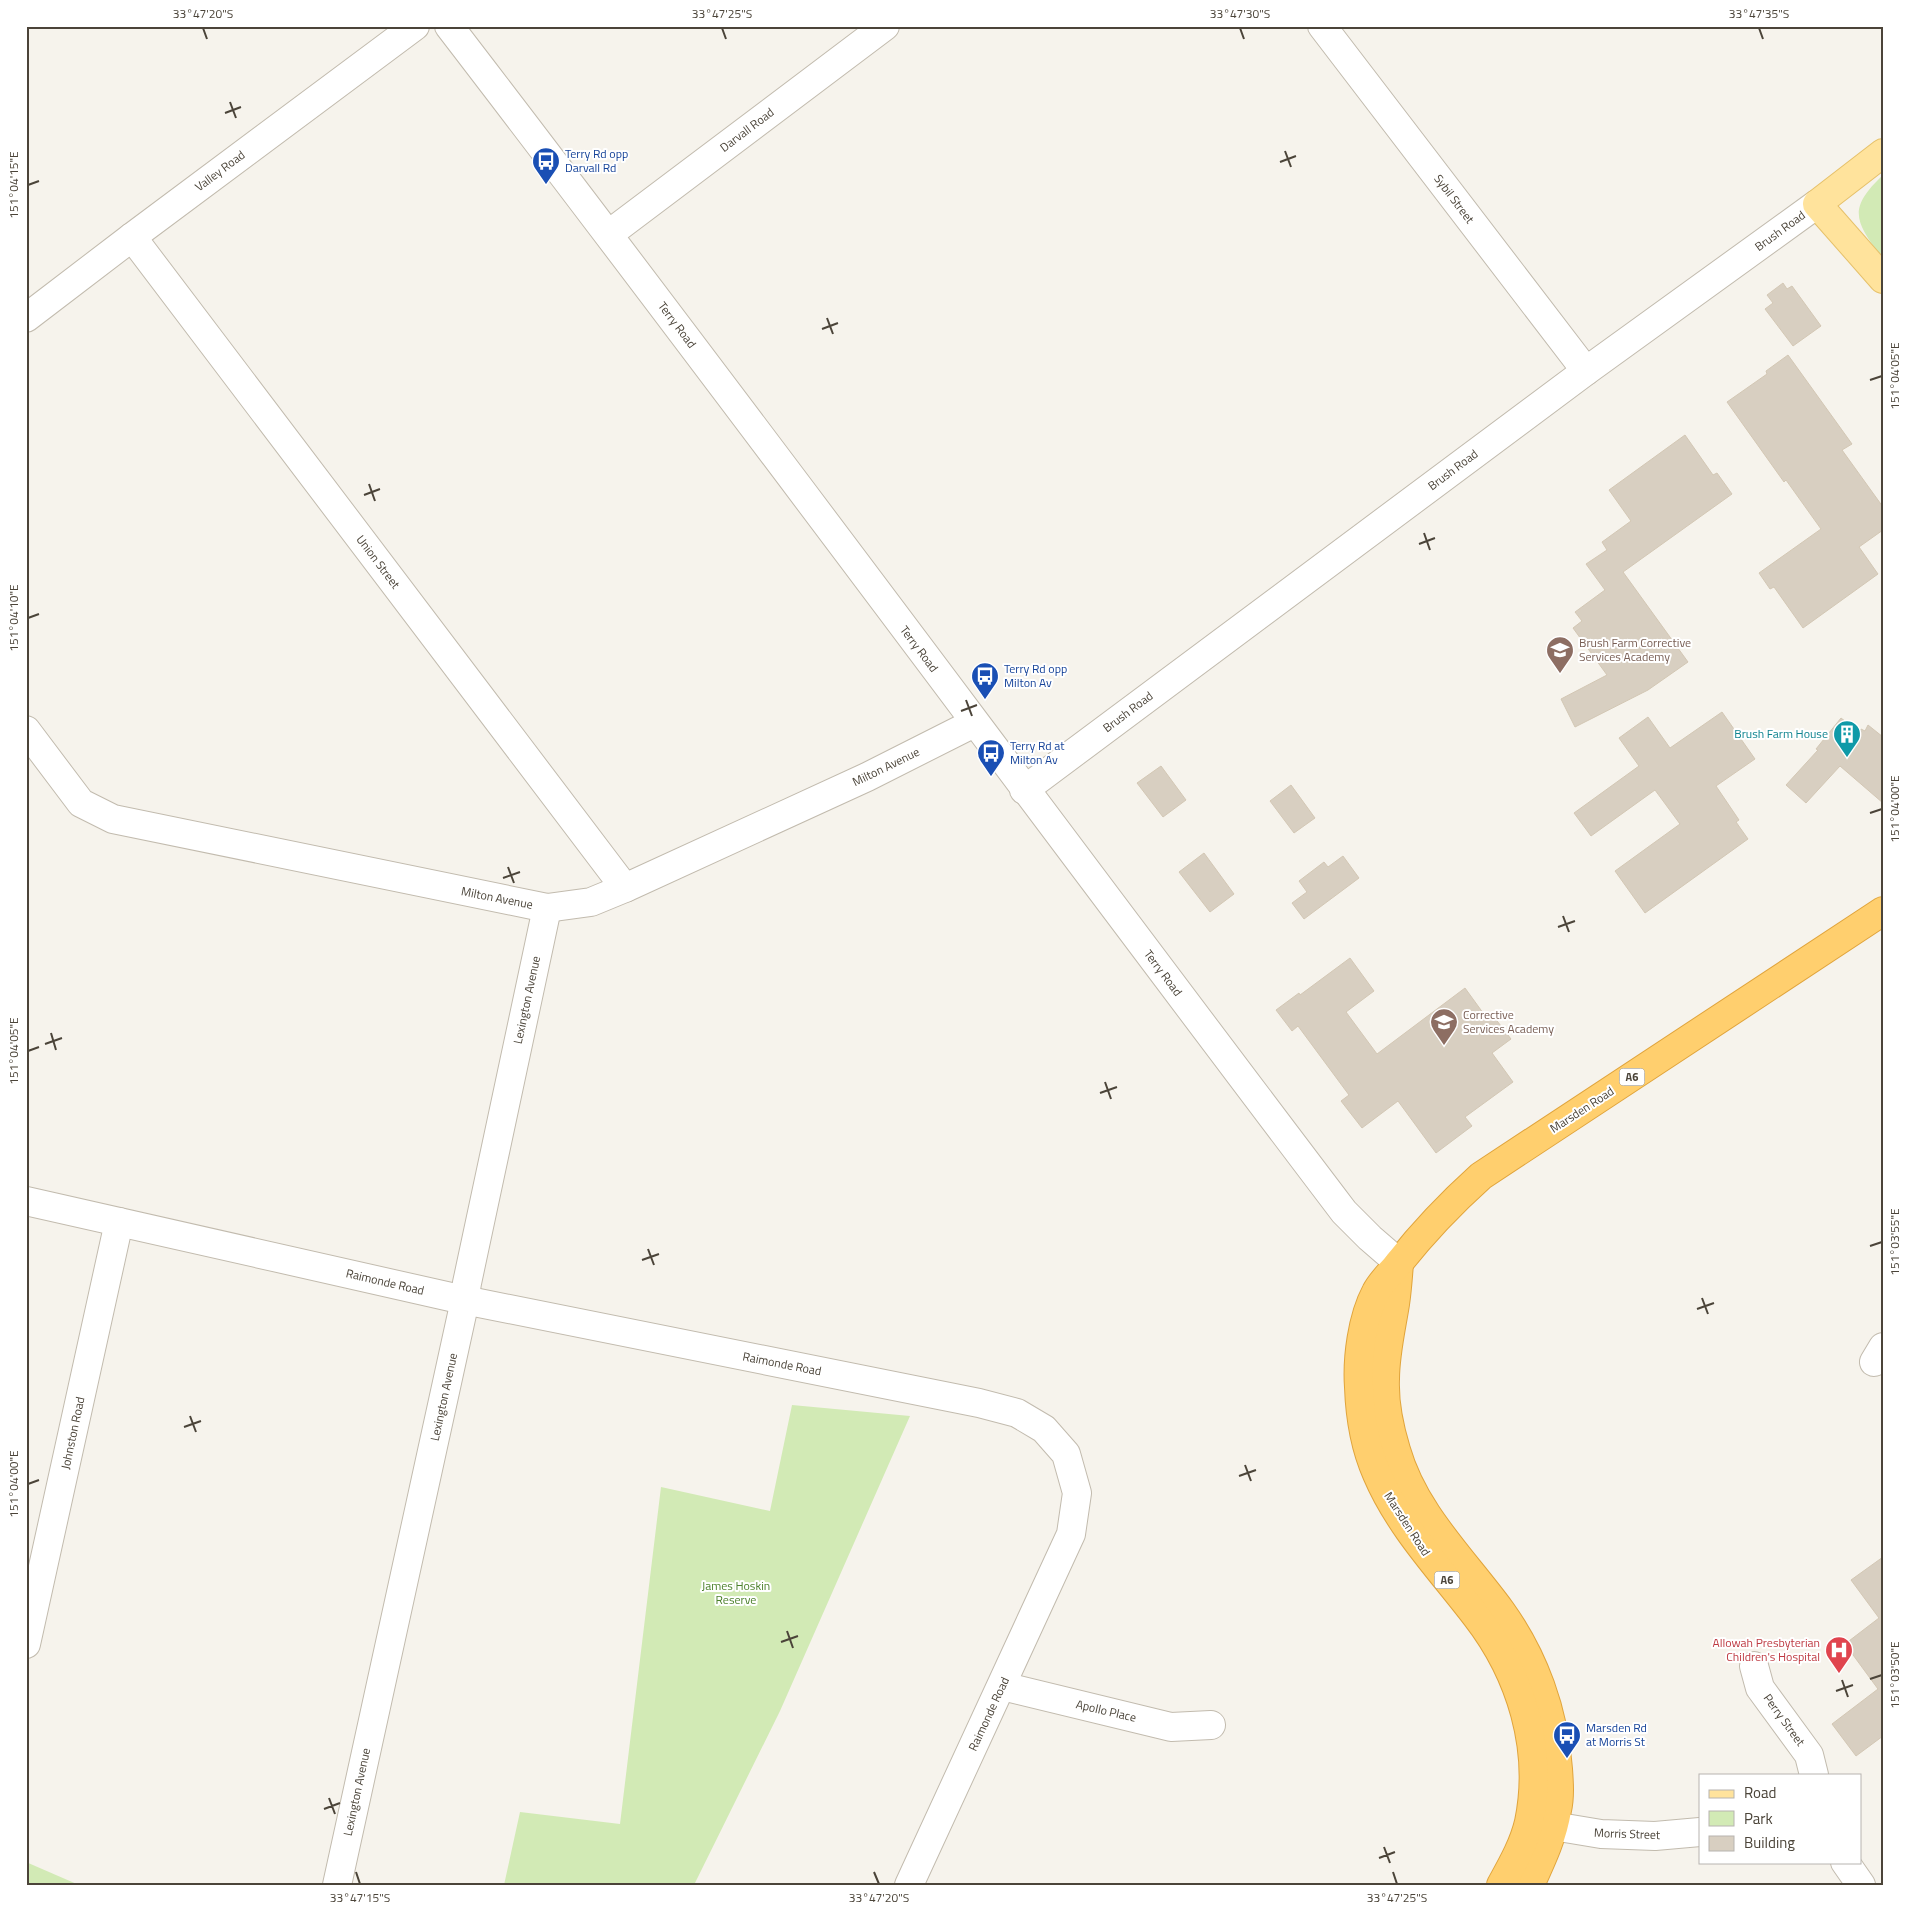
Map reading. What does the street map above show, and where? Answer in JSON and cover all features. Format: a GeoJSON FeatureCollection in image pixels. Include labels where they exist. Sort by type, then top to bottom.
{"type":"FeatureCollection","features":[{"type":"Feature","properties":{"kind":"highway","name":"Marsden Road"},"geometry":{"type":"LineString","coordinates":[[1501,1885],[1516,1856],[1529,1823],[1534,1784],[1532,1738],[1526,1715],[1508,1670],[1478,1618],[1419,1545],[1385,1491],[1368,1448],[1360,1408],[1358,1366],[1367,1316],[1376,1292],[1418,1239],[1447,1207],[1482,1176],[1883,911]]}},
{"type":"Feature","properties":{"kind":"highway","name":"Marsden Road"},"geometry":{"type":"LineString","coordinates":[[1399,1263],[1396,1302],[1387,1346],[1384,1381],[1387,1416],[1396,1451],[1408,1484],[1427,1516],[1501,1612],[1525,1651],[1541,1685],[1551,1721],[1557,1756],[1559,1791],[1557,1811],[1543,1859],[1530,1885]]}},
{"type":"Feature","properties":{"kind":"main road","name":"Brush Road"},"geometry":{"type":"LineString","coordinates":[[1817,204],[1883,153]]}},
{"type":"Feature","properties":{"kind":"main road"},"geometry":{"type":"LineString","coordinates":[[1817,204],[1883,279]]}},
{"type":"Feature","properties":{"kind":"street","name":"Valley Road"},"geometry":{"type":"LineString","coordinates":[[26,318],[415,26]]}},
{"type":"Feature","properties":{"kind":"street","name":"Terry Road"},"geometry":{"type":"LineString","coordinates":[[449,26],[609,234],[1024,790],[1344,1212],[1399,1263]]}},
{"type":"Feature","properties":{"kind":"street","name":"Darvall Road"},"geometry":{"type":"LineString","coordinates":[[609,234],[885,26]]}},
{"type":"Feature","properties":{"kind":"street","name":"Sybil Street"},"geometry":{"type":"LineString","coordinates":[[1322,26],[1586,371]]}},
{"type":"Feature","properties":{"kind":"street","name":"Brush Road"},"geometry":{"type":"LineString","coordinates":[[1024,790],[1586,371],[1817,204]]}},
{"type":"Feature","properties":{"kind":"street","name":"Union Street"},"geometry":{"type":"LineString","coordinates":[[132,237],[625,888]]}},
{"type":"Feature","properties":{"kind":"street","name":"Milton Avenue"},"geometry":{"type":"LineString","coordinates":[[26,730],[81,803],[113,820],[547,908],[591,902],[625,888],[867,777],[974,723]]}},
{"type":"Feature","properties":{"kind":"street","name":"Lexington Avenue"},"geometry":{"type":"LineString","coordinates":[[337,1885],[547,908]]}},
{"type":"Feature","properties":{"kind":"street","name":"Raimonde Road"},"geometry":{"type":"LineString","coordinates":[[26,1201],[464,1300],[979,1403],[1018,1413],[1044,1428],[1066,1454],[1078,1493],[1071,1534],[909,1885]]}},
{"type":"Feature","properties":{"kind":"street","name":"Johnston Road"},"geometry":{"type":"LineString","coordinates":[[26,1644],[119,1222]]}},
{"type":"Feature","properties":{"kind":"street","name":"Perry Street"},"geometry":{"type":"LineString","coordinates":[[1754,1666],[1760,1688],[1809,1755],[1814,1774]]}},
{"type":"Feature","properties":{"kind":"street","name":"Apollo Place"},"geometry":{"type":"LineString","coordinates":[[1002,1686],[1171,1727],[1211,1725]]}},
{"type":"Feature","properties":{"kind":"street","name":"Morris Street"},"geometry":{"type":"LineString","coordinates":[[1554,1826],[1582,1832],[1655,1836],[1699,1832]]}},
{"type":"Feature","properties":{"kind":"street"},"geometry":{"type":"LineString","coordinates":[[1846,1864],[1861,1885]]}},
{"type":"Feature","properties":{"kind":"green space"},"geometry":{"type":"Polygon","coordinates":[[[1883,175],[1883,260],[1862,226],[1859,208],[1871,187],[1883,175]]]}},
{"type":"Feature","properties":{"kind":"green space","name":"James Hoskin Reserve"},"geometry":{"type":"Polygon","coordinates":[[[792,1405],[910,1416],[780,1711],[694,1885],[504,1885],[520,1812],[620,1824],[661,1487],[770,1511],[792,1405]]]}},
{"type":"Feature","properties":{"kind":"green space"},"geometry":{"type":"Polygon","coordinates":[[[26,1862],[79,1885],[26,1885],[26,1862]]]}},
{"type":"Feature","properties":{"kind":"building"},"geometry":{"type":"Polygon","coordinates":[[[1783,283],[1787,289],[1792,286],[1821,326],[1793,346],[1765,309],[1773,303],[1767,295],[1783,283]]]}},
{"type":"Feature","properties":{"kind":"building"},"geometry":{"type":"Polygon","coordinates":[[[1788,355],[1852,444],[1842,450],[1883,507],[1883,530],[1859,547],[1878,574],[1803,628],[1774,587],[1770,589],[1759,573],[1821,529],[1786,480],[1784,482],[1727,402],[1767,374],[1766,371],[1788,355]]]}},
{"type":"Feature","properties":{"kind":"building"},"geometry":{"type":"Polygon","coordinates":[[[1685,435],[1713,475],[1717,473],[1732,494],[1623,572],[1688,662],[1648,690],[1575,727],[1561,699],[1607,675],[1573,628],[1582,621],[1575,612],[1605,590],[1586,564],[1607,550],[1602,542],[1631,521],[1609,490],[1685,435]]]}},
{"type":"Feature","properties":{"kind":"building"},"geometry":{"type":"Polygon","coordinates":[[[1722,712],[1755,759],[1716,786],[1739,820],[1736,822],[1748,839],[1645,913],[1615,871],[1680,824],[1655,790],[1591,836],[1574,813],[1639,766],[1619,738],[1648,717],[1670,748],[1722,712]]]}},
{"type":"Feature","properties":{"kind":"building","name":"Brush Farm House"},"geometry":{"type":"Polygon","coordinates":[[[1841,718],[1859,732],[1861,729],[1865,731],[1868,725],[1883,737],[1883,803],[1840,766],[1806,803],[1786,785],[1818,750],[1816,749],[1841,718]]]}},
{"type":"Feature","properties":{"kind":"building"},"geometry":{"type":"Polygon","coordinates":[[[1161,766],[1186,800],[1163,817],[1137,783],[1161,766]]]}},
{"type":"Feature","properties":{"kind":"building"},"geometry":{"type":"Polygon","coordinates":[[[1291,785],[1315,818],[1294,833],[1270,801],[1291,785]]]}},
{"type":"Feature","properties":{"kind":"building"},"geometry":{"type":"Polygon","coordinates":[[[1204,853],[1234,894],[1210,912],[1179,872],[1204,853]]]}},
{"type":"Feature","properties":{"kind":"building"},"geometry":{"type":"Polygon","coordinates":[[[1343,856],[1359,878],[1304,919],[1292,903],[1307,892],[1299,881],[1324,862],[1328,867],[1343,856]]]}},
{"type":"Feature","properties":{"kind":"building","name":"Corrective Services Academy"},"geometry":{"type":"Polygon","coordinates":[[[1350,958],[1374,991],[1346,1012],[1377,1054],[1465,988],[1486,1017],[1491,1013],[1511,1039],[1492,1053],[1513,1082],[1465,1117],[1472,1126],[1436,1153],[1398,1101],[1362,1128],[1341,1101],[1349,1095],[1298,1026],[1292,1031],[1276,1010],[1299,993],[1300,995],[1350,958]]]}},
{"type":"Feature","properties":{"kind":"building"},"geometry":{"type":"Polygon","coordinates":[[[1883,1557],[1883,1736],[1856,1756],[1832,1724],[1878,1689],[1845,1644],[1879,1618],[1851,1580],[1883,1557]]]}},
{"type":"Feature","properties":{"kind":"place","name":"Terry Rd opp Darvall Rd"},"geometry":{"type":"Point","coordinates":[546,185]}},
{"type":"Feature","properties":{"kind":"place","name":"Brush Farm Corrective Services Academy"},"geometry":{"type":"Point","coordinates":[1560,674]}},
{"type":"Feature","properties":{"kind":"place","name":"Terry Rd opp Milton Av"},"geometry":{"type":"Point","coordinates":[985,700]}},
{"type":"Feature","properties":{"kind":"place","name":"Brush Farm House"},"geometry":{"type":"Point","coordinates":[1847,758]}},
{"type":"Feature","properties":{"kind":"place","name":"Terry Rd at Milton Av"},"geometry":{"type":"Point","coordinates":[991,777]}},
{"type":"Feature","properties":{"kind":"place","name":"Corrective Services Academy"},"geometry":{"type":"Point","coordinates":[1444,1046]}},
{"type":"Feature","properties":{"kind":"place","name":"Allowah Presbyterian Children's Hospital"},"geometry":{"type":"Point","coordinates":[1839,1674]}},
{"type":"Feature","properties":{"kind":"place","name":"Marsden Rd at Morris St"},"geometry":{"type":"Point","coordinates":[1567,1759]}}]}
